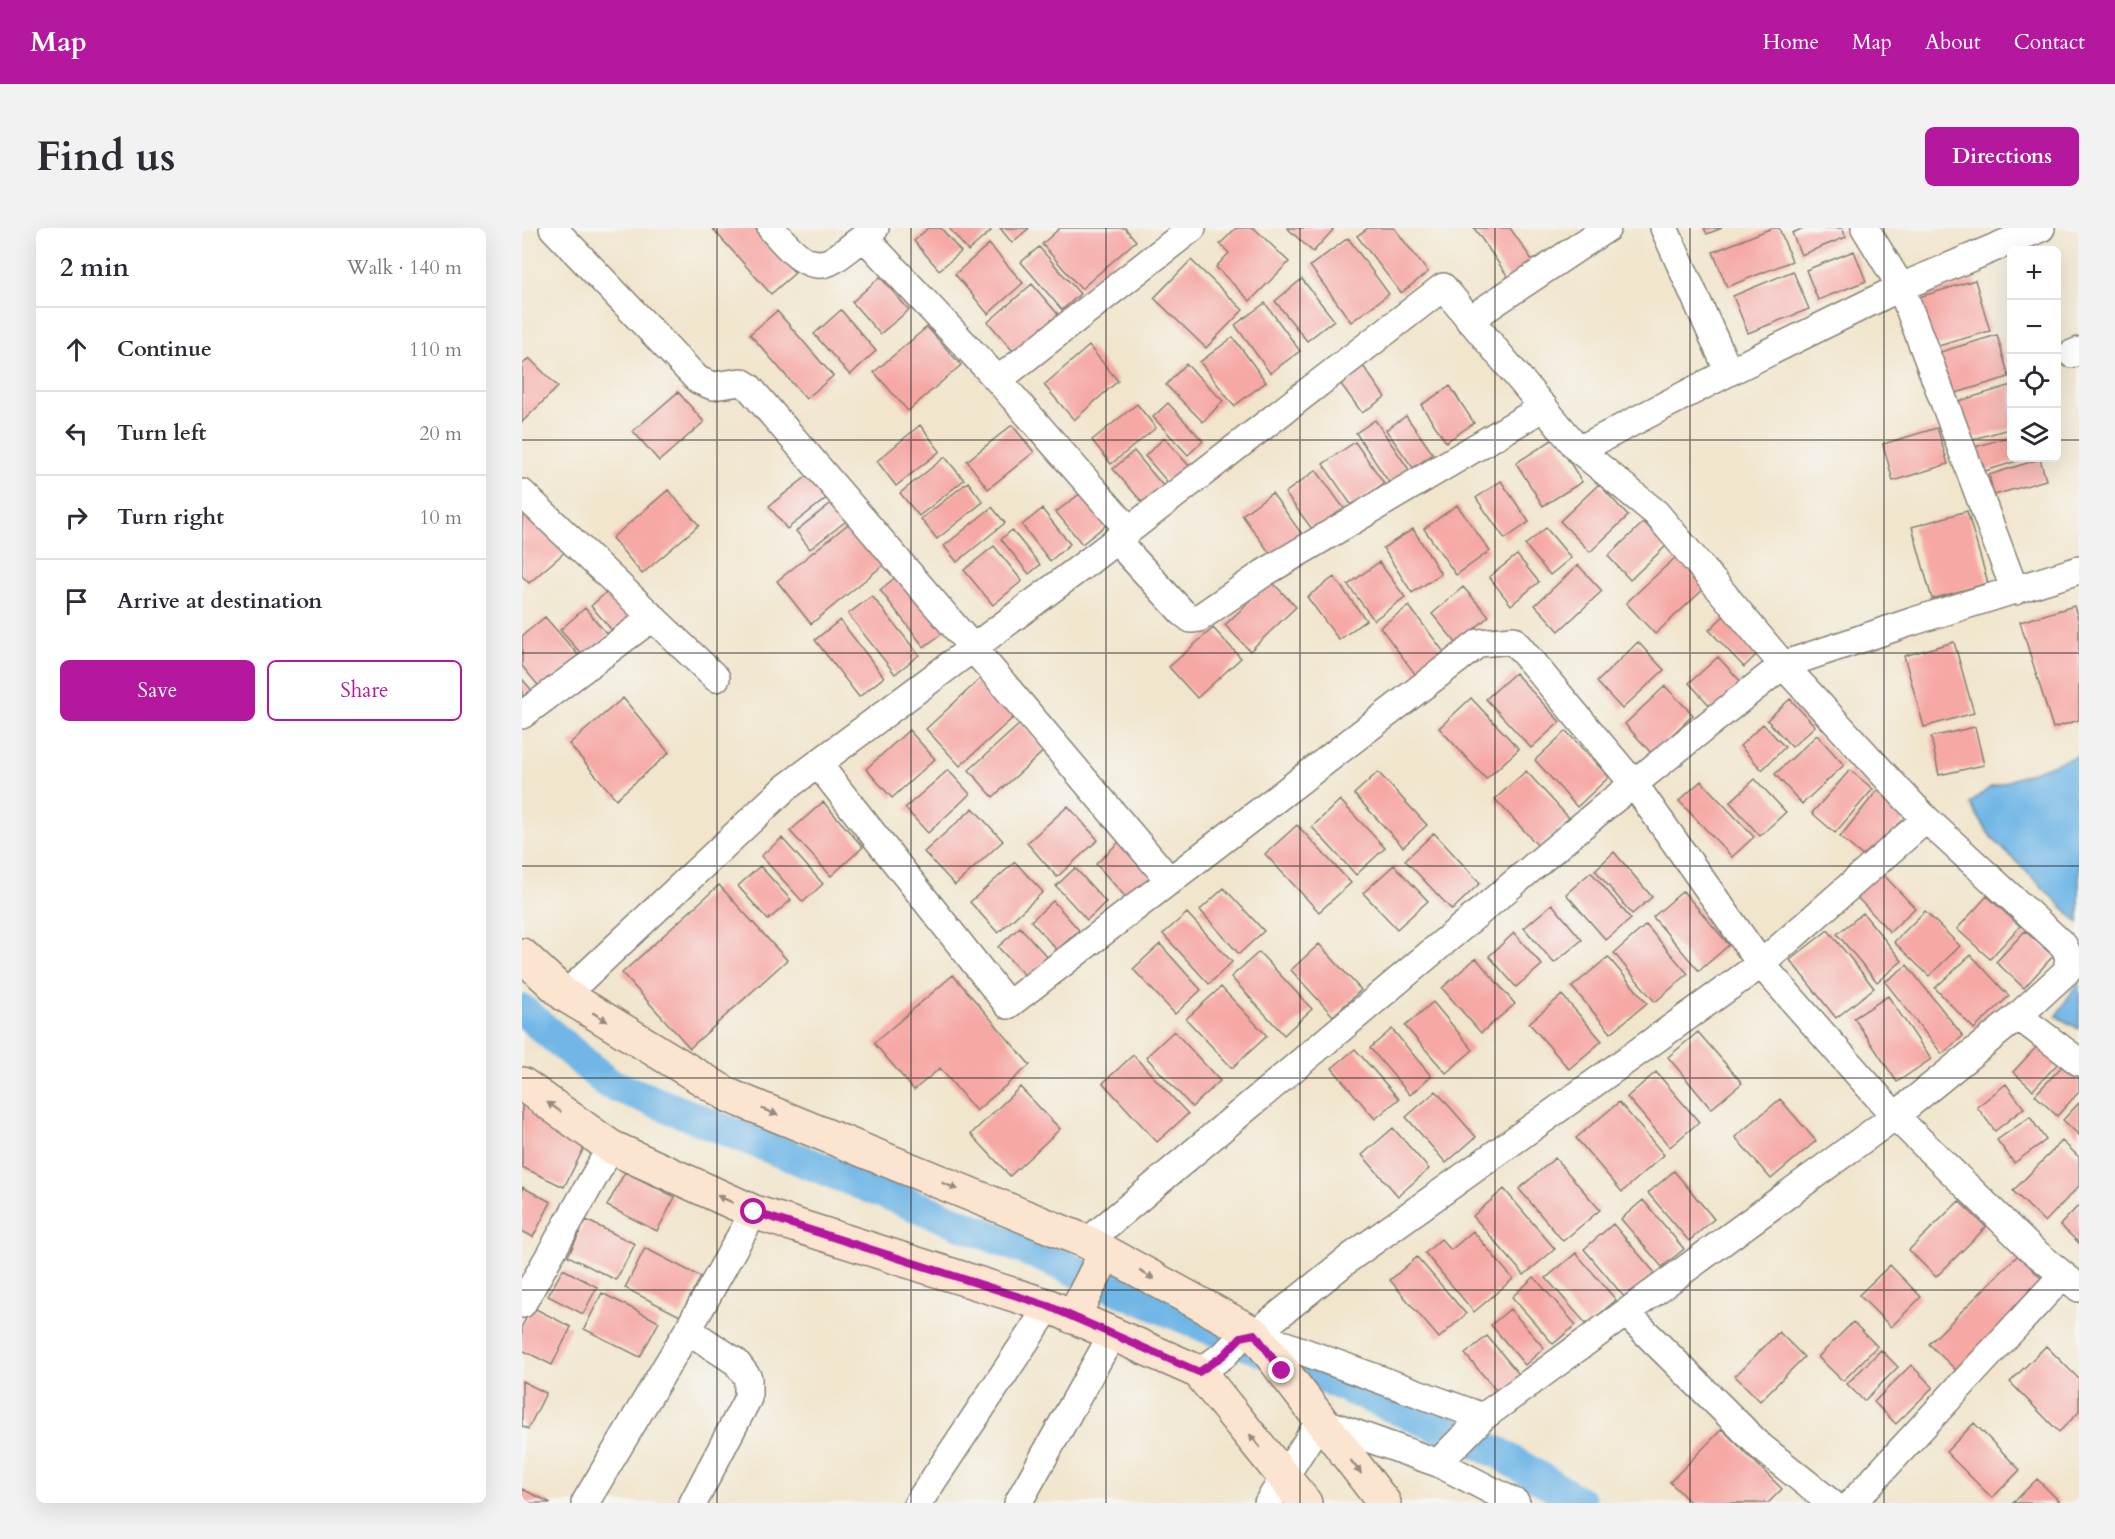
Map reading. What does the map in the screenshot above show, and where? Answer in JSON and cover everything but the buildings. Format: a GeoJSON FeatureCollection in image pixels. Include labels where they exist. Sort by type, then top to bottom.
{"type":"FeatureCollection","features":[{"type":"Feature","properties":{"kind":"main road"},"geometry":{"type":"LineString","coordinates":[[522,955],[565,995],[730,1096],[1097,1247],[1244,1353],[1320,1421],[1383,1503]]}},
{"type":"Feature","properties":{"kind":"main road"},"geometry":{"type":"LineString","coordinates":[[522,1084],[611,1147],[754,1212],[1061,1311],[1112,1335],[1244,1353]]}},
{"type":"Feature","properties":{"kind":"main road"},"geometry":{"type":"LineString","coordinates":[[1061,1311],[1097,1247]]}},
{"type":"Feature","properties":{"kind":"main road"},"geometry":{"type":"LineString","coordinates":[[1244,1353],[1276,1490],[1305,1503]]}},
{"type":"Feature","properties":{"kind":"street"},"geometry":{"type":"LineString","coordinates":[[553,228],[698,380],[713,386],[741,382],[748,387],[1170,881]]}},
{"type":"Feature","properties":{"kind":"street"},"geometry":{"type":"LineString","coordinates":[[771,228],[795,255],[814,264],[831,261],[870,233],[998,380],[1182,612],[1191,619],[1199,618],[1264,573],[1544,407]]}},
{"type":"Feature","properties":{"kind":"street"},"geometry":{"type":"LineString","coordinates":[[998,380],[1192,228]]}},
{"type":"Feature","properties":{"kind":"street"},"geometry":{"type":"LineString","coordinates":[[1469,320],[1607,228]]}},
{"type":"Feature","properties":{"kind":"street"},"geometry":{"type":"LineString","coordinates":[[1664,228],[1729,372]]}},
{"type":"Feature","properties":{"kind":"street"},"geometry":{"type":"LineString","coordinates":[[1865,228],[1901,287],[2015,591]]}},
{"type":"Feature","properties":{"kind":"street"},"geometry":{"type":"LineString","coordinates":[[1579,450],[1729,372],[1901,287],[2041,228]]}},
{"type":"Feature","properties":{"kind":"street"},"geometry":{"type":"LineString","coordinates":[[565,995],[784,789],[1122,535],[1443,287],[1579,450],[1656,513],[1783,665],[1926,819],[2064,946],[2069,957],[2067,970],[2018,1017],[1895,1116],[1483,1418],[1439,1462]]}},
{"type":"Feature","properties":{"kind":"street"},"geometry":{"type":"LineString","coordinates":[[522,493],[716,678]]}},
{"type":"Feature","properties":{"kind":"street"},"geometry":{"type":"LineString","coordinates":[[1097,1247],[1634,784],[1783,665],[1914,621],[2079,570]]}},
{"type":"Feature","properties":{"kind":"street"},"geometry":{"type":"LineString","coordinates":[[522,715],[653,617]]}},
{"type":"Feature","properties":{"kind":"street"},"geometry":{"type":"LineString","coordinates":[[818,764],[1008,1005],[1479,643],[1513,640],[1634,784],[1761,964],[1895,1116],[2030,1248],[2071,1282],[1852,1503]]}},
{"type":"Feature","properties":{"kind":"street"},"geometry":{"type":"LineString","coordinates":[[1244,1353],[1351,1257],[1761,964],[1926,819]]}},
{"type":"Feature","properties":{"kind":"street"},"geometry":{"type":"LineString","coordinates":[[2018,1017],[2079,1062]]}},
{"type":"Feature","properties":{"kind":"street"},"geometry":{"type":"LineString","coordinates":[[522,1304],[611,1147]]}},
{"type":"Feature","properties":{"kind":"street"},"geometry":{"type":"LineString","coordinates":[[585,1503],[688,1330],[754,1212]]}},
{"type":"Feature","properties":{"kind":"street"},"geometry":{"type":"LineString","coordinates":[[918,1503],[1061,1311]]}},
{"type":"Feature","properties":{"kind":"street"},"geometry":{"type":"LineString","coordinates":[[1626,1313],[1760,1446],[1831,1503]]}},
{"type":"Feature","properties":{"kind":"street"},"geometry":{"type":"LineString","coordinates":[[688,1330],[736,1362],[748,1378],[748,1398],[693,1503]]}},
{"type":"Feature","properties":{"kind":"street"},"geometry":{"type":"LineString","coordinates":[[1018,1503],[1112,1335]]}},
{"type":"Feature","properties":{"kind":"street"},"geometry":{"type":"LineString","coordinates":[[1244,1353],[1483,1418]]}},
{"type":"Feature","properties":{"kind":"street"},"geometry":{"type":"LineString","coordinates":[[1276,1490],[1320,1421],[1439,1462],[1516,1503]]}},
{"type":"Feature","properties":{"kind":"water"},"geometry":{"type":"Polygon","coordinates":[[[2079,755],[2079,923],[1991,837],[1970,804],[1989,788],[2079,755]]]}},
{"type":"Feature","properties":{"kind":"water"},"geometry":{"type":"Polygon","coordinates":[[[2079,981],[2079,1029],[2056,1016],[2079,981]]]}},
{"type":"Feature","properties":{"kind":"waterway"},"geometry":{"type":"LineString","coordinates":[[522,1010],[608,1083],[1041,1256],[1499,1453],[1581,1503]]}},
{"type":"Feature","properties":{"kind":"route"},"geometry":{"type":"LineString","coordinates":[[754,1212],[1048,1306],[1199,1372],[1224,1355],[1241,1337],[1255,1334],[1282,1371]]}}]}
